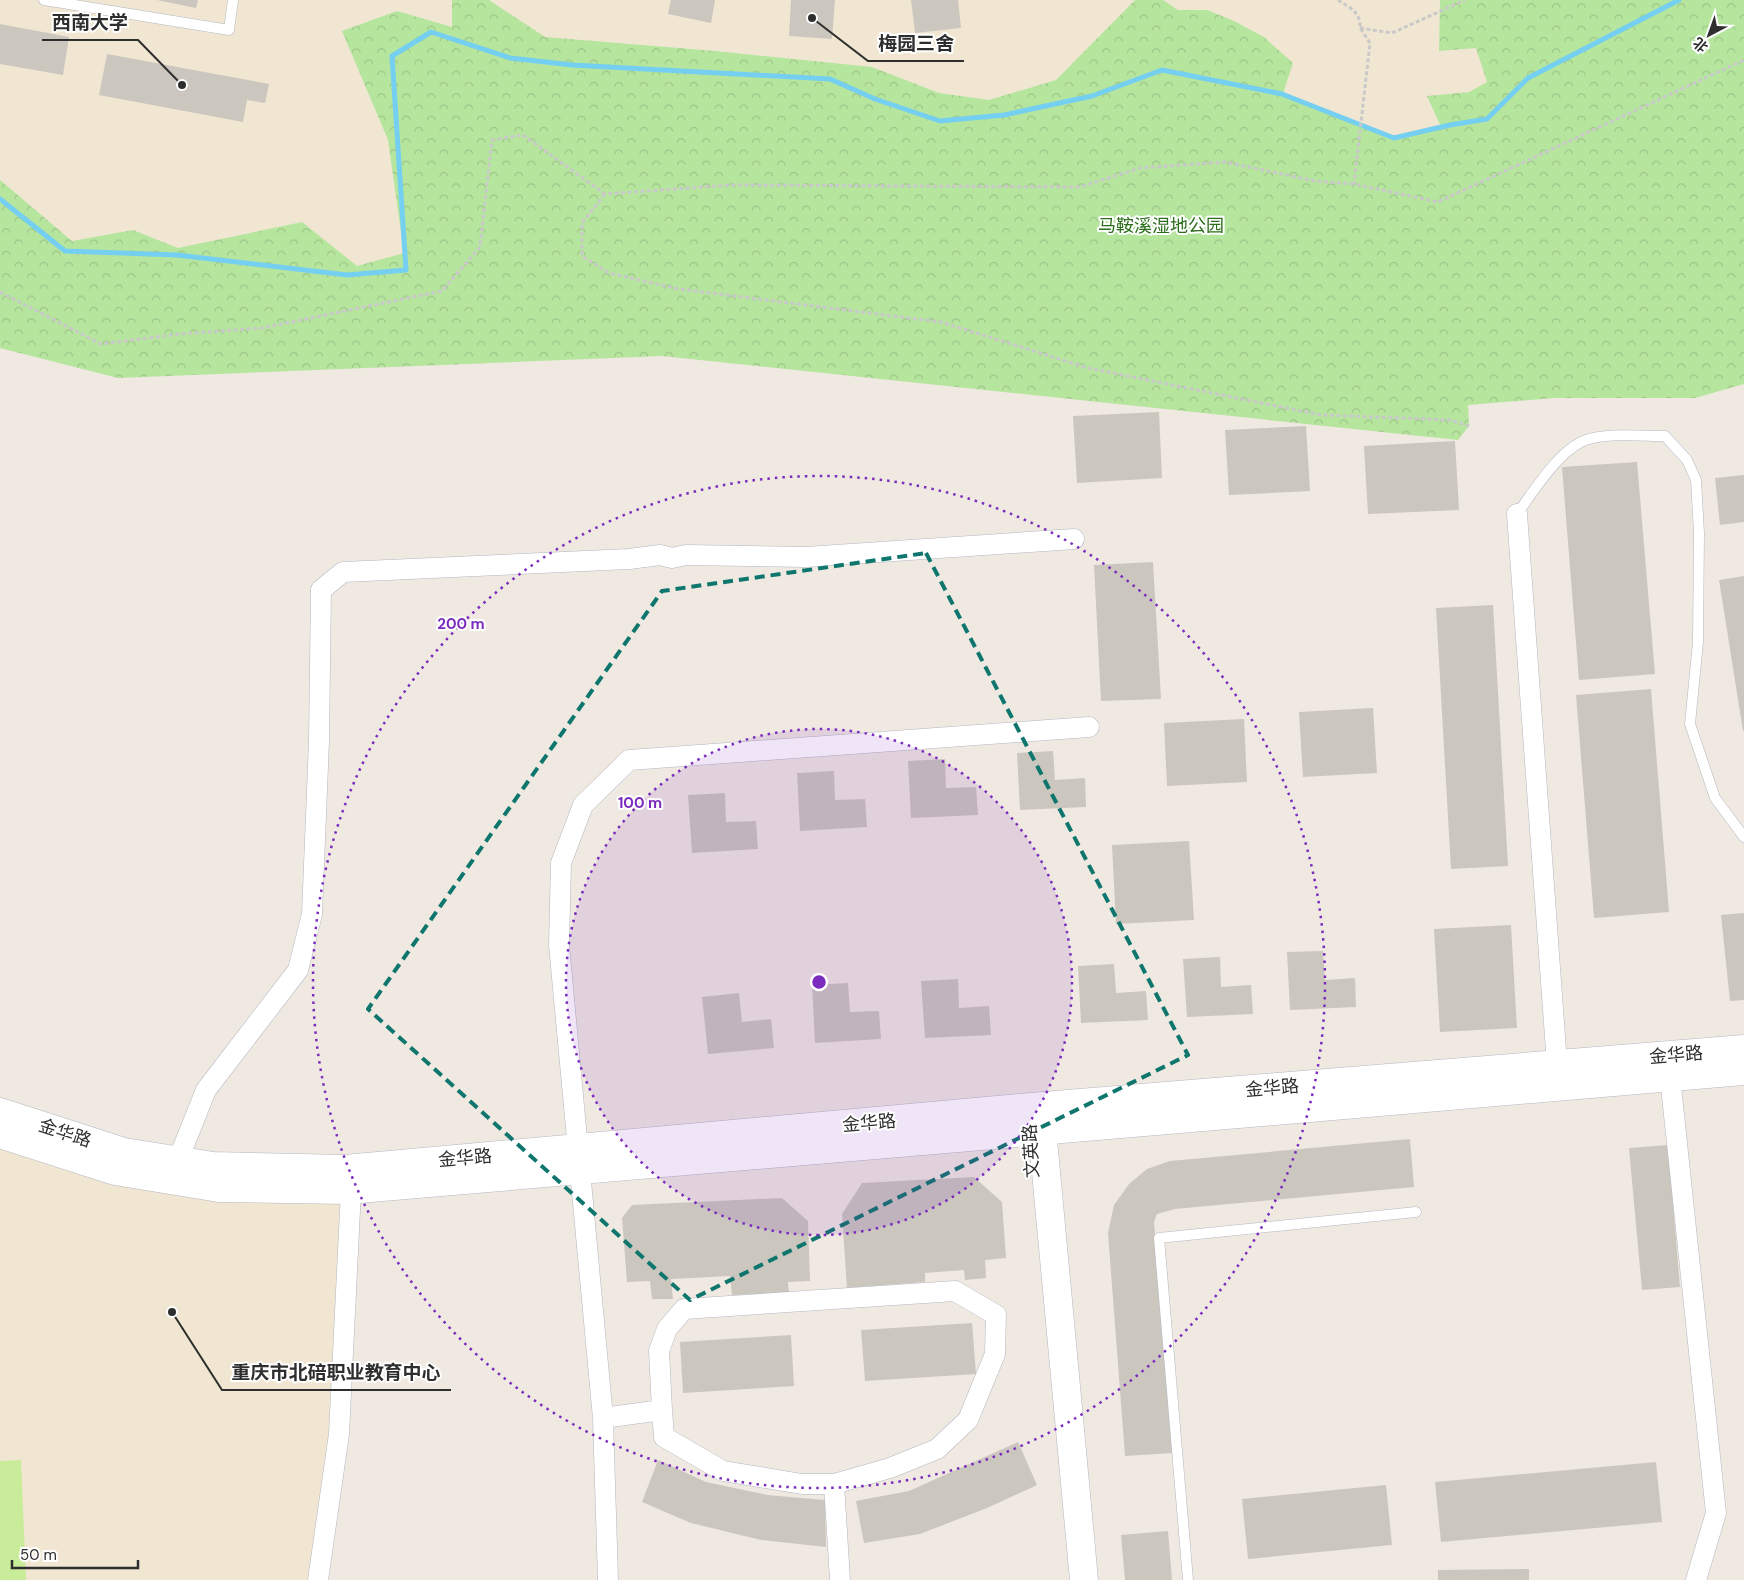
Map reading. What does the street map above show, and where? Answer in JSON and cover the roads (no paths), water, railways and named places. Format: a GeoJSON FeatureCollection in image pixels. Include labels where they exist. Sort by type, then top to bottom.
{"type":"FeatureCollection","features":[{"type":"Feature","properties":{"kind":"main road","name":"金华路"},"geometry":{"type":"LineString","coordinates":[[0,1112],[124,1152],[213,1166],[345,1169],[579,1159],[1034,1122],[1558,1075],[1744,1049]]}},
{"type":"Feature","properties":{"kind":"main road","name":"金华路"},"geometry":{"type":"LineString","coordinates":[[1558,1075],[1670,1077],[1744,1071]]}},
{"type":"Feature","properties":{"kind":"main road","name":"文英路"},"geometry":{"type":"LineString","coordinates":[[1034,1122],[1067,1580]]}},
{"type":"Feature","properties":{"kind":"main road","name":"文英路"},"geometry":{"type":"LineString","coordinates":[[1034,1122],[1084,1580]]}},
{"type":"Feature","properties":{"kind":"main road","name":"金华路"},"geometry":{"type":"LineString","coordinates":[[0,1134],[115,1171],[210,1187],[351,1190],[579,1159]]}},
{"type":"Feature","properties":{"kind":"street"},"geometry":{"type":"LineString","coordinates":[[1517,514],[1558,1075]]}},
{"type":"Feature","properties":{"kind":"street"},"geometry":{"type":"LineString","coordinates":[[178,1160],[206,1090],[298,970],[312,914],[319,741],[320,590],[343,572],[629,559],[660,555],[672,558],[686,555],[806,557],[1074,539]]}},
{"type":"Feature","properties":{"kind":"street"},"geometry":{"type":"LineString","coordinates":[[608,1580],[603,1418],[559,945],[561,862],[583,805],[629,760],[1089,727]]}},
{"type":"Feature","properties":{"kind":"street"},"geometry":{"type":"LineString","coordinates":[[1670,1077],[1716,1512],[1696,1580]]}},
{"type":"Feature","properties":{"kind":"street"},"geometry":{"type":"LineString","coordinates":[[318,1580],[339,1434],[351,1190]]}},
{"type":"Feature","properties":{"kind":"street"},"geometry":{"type":"LineString","coordinates":[[955,1291],[996,1314],[995,1354],[968,1420],[937,1449],[890,1468],[834,1484],[802,1484],[723,1471],[664,1437],[662,1410],[659,1351],[667,1329],[684,1309],[955,1291]]}},
{"type":"Feature","properties":{"kind":"street"},"geometry":{"type":"LineString","coordinates":[[603,1418],[662,1410]]}},
{"type":"Feature","properties":{"kind":"street"},"geometry":{"type":"LineString","coordinates":[[834,1484],[840,1580]]}},
{"type":"Feature","properties":{"kind":"lane"},"geometry":{"type":"LineString","coordinates":[[44,0],[229,30],[233,0]]}},
{"type":"Feature","properties":{"kind":"lane"},"geometry":{"type":"LineString","coordinates":[[1517,514],[1552,466],[1581,442],[1611,436],[1664,436],[1687,460],[1696,480],[1699,534],[1698,642],[1690,724],[1715,798],[1744,837]]}},
{"type":"Feature","properties":{"kind":"lane"},"geometry":{"type":"LineString","coordinates":[[1188,1580],[1160,1238],[1416,1212]]}},
{"type":"Feature","properties":{"kind":"waterway"},"geometry":{"type":"LineString","coordinates":[[0,199],[65,251],[177,255],[347,275],[406,270],[392,56],[431,32],[510,58],[572,65],[830,79],[875,99],[940,121],[1004,115],[1092,96],[1162,70],[1282,94],[1394,138],[1450,125],[1487,119],[1528,78],[1679,0]]}},
{"type":"Feature","properties":{"kind":"place","name":"梅园三舍"},"geometry":{"type":"Point","coordinates":[812,18]}},
{"type":"Feature","properties":{"kind":"place","name":"西南大学"},"geometry":{"type":"Point","coordinates":[182,85]}},
{"type":"Feature","properties":{"kind":"place","name":"重庆市北碚职业教育中心"},"geometry":{"type":"Point","coordinates":[172,1312]}},
{"type":"Feature","properties":{"kind":"park label","name":"马鞍溪湿地公园"},"geometry":{"type":"Point","coordinates":[1161,226]}}]}
